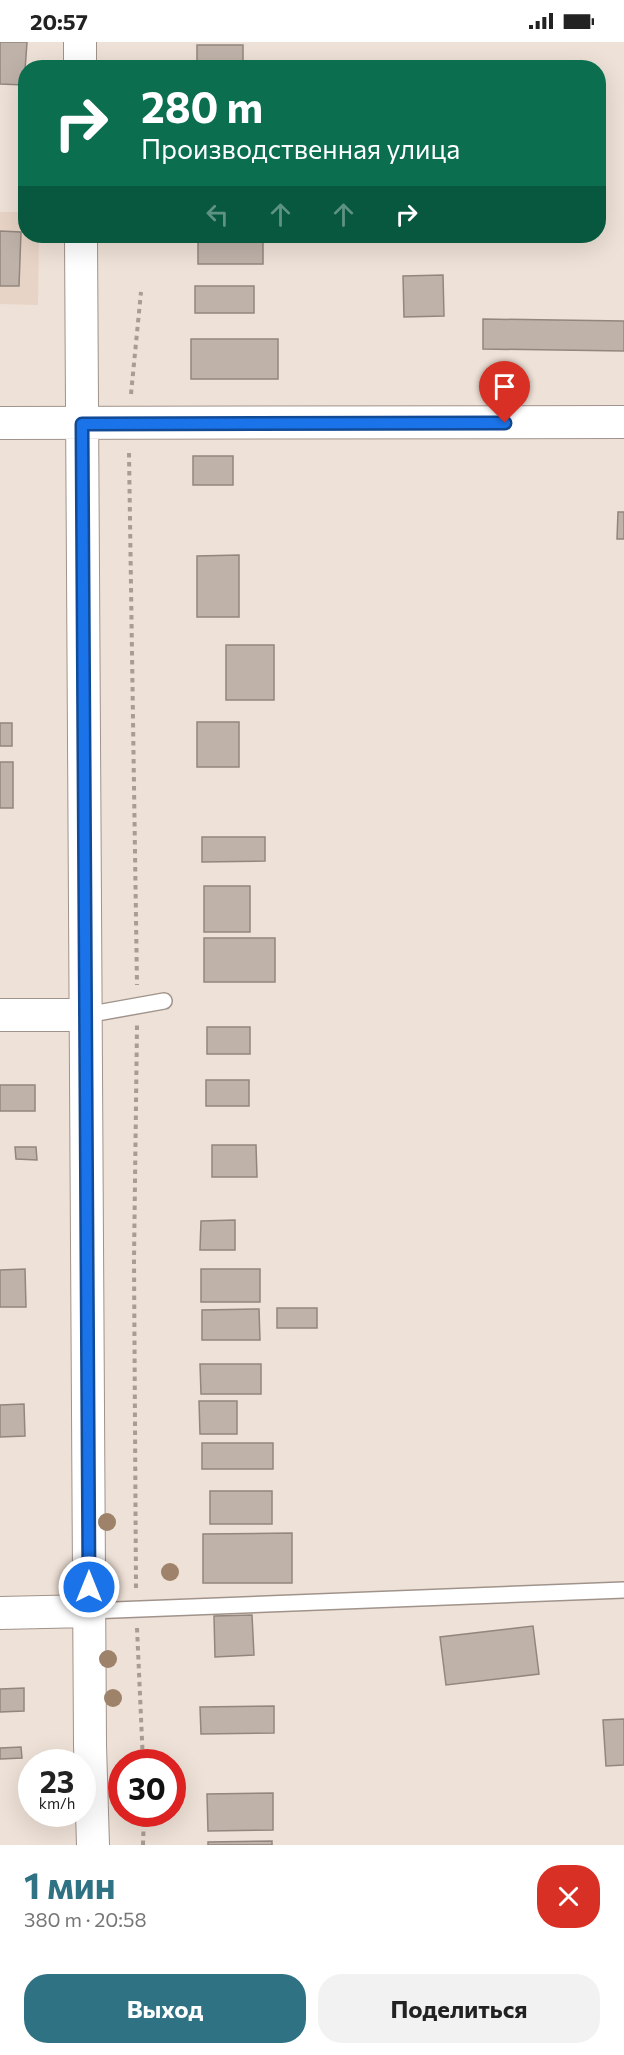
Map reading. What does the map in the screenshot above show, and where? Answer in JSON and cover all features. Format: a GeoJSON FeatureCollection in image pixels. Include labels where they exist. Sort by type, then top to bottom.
{"type":"FeatureCollection","features":[{"type":"Feature","properties":{"kind":"street"},"geometry":{"type":"LineString","coordinates":[[80,42],[80,60]]}},
{"type":"Feature","properties":{"kind":"street"},"geometry":{"type":"LineString","coordinates":[[81,243],[89,1611],[93,1845]]}},
{"type":"Feature","properties":{"kind":"street"},"geometry":{"type":"LineString","coordinates":[[0,423],[624,422]]}},
{"type":"Feature","properties":{"kind":"street"},"geometry":{"type":"LineString","coordinates":[[0,1015],[86,1015]]}},
{"type":"Feature","properties":{"kind":"street"},"geometry":{"type":"LineString","coordinates":[[0,1613],[89,1611]]}},
{"type":"Feature","properties":{"kind":"lane"},"geometry":{"type":"LineString","coordinates":[[86,1015],[164,1000]]}},
{"type":"Feature","properties":{"kind":"lane"},"geometry":{"type":"LineString","coordinates":[[89,1611],[624,1590]]}},
{"type":"Feature","properties":{"kind":"path"},"geometry":{"type":"LineString","coordinates":[[141,292],[129,424],[137,1005],[134,1260],[136,1609],[142,1749]]}},
{"type":"Feature","properties":{"kind":"path"},"geometry":{"type":"LineString","coordinates":[[143,1845],[144,1827]]}},
{"type":"Feature","properties":{"kind":"shaded area"},"geometry":{"type":"Polygon","coordinates":[[[0,212],[18,212],[18,243],[39,243],[38,305],[0,304],[0,212]]]}},
{"type":"Feature","properties":{"kind":"building"},"geometry":{"type":"Polygon","coordinates":[[[0,42],[27,42],[26,60],[18,60],[18,85],[0,84],[0,42]]]}},
{"type":"Feature","properties":{"kind":"building"},"geometry":{"type":"Polygon","coordinates":[[[197,45],[243,45],[243,60],[197,60],[197,45]]]}},
{"type":"Feature","properties":{"kind":"building"},"geometry":{"type":"Polygon","coordinates":[[[0,231],[18,232],[18,243],[21,243],[19,286],[0,286],[0,231]]]}},
{"type":"Feature","properties":{"kind":"building"},"geometry":{"type":"Polygon","coordinates":[[[198,243],[263,243],[263,264],[198,264],[198,243]]]}},
{"type":"Feature","properties":{"kind":"building"},"geometry":{"type":"Polygon","coordinates":[[[443,275],[444,316],[404,317],[403,276],[443,275]]]}},
{"type":"Feature","properties":{"kind":"building"},"geometry":{"type":"Polygon","coordinates":[[[195,286],[254,286],[254,313],[195,313],[195,286]]]}},
{"type":"Feature","properties":{"kind":"building"},"geometry":{"type":"Polygon","coordinates":[[[483,319],[624,321],[624,351],[483,349],[483,319]]]}},
{"type":"Feature","properties":{"kind":"building"},"geometry":{"type":"Polygon","coordinates":[[[191,339],[278,339],[278,379],[191,379],[191,339]]]}},
{"type":"Feature","properties":{"kind":"building"},"geometry":{"type":"Polygon","coordinates":[[[193,456],[233,456],[233,485],[193,485],[193,456]]]}},
{"type":"Feature","properties":{"kind":"building"},"geometry":{"type":"Polygon","coordinates":[[[618,512],[624,512],[624,539],[617,539],[618,512]]]}},
{"type":"Feature","properties":{"kind":"building"},"geometry":{"type":"Polygon","coordinates":[[[239,555],[239,617],[197,617],[197,556],[239,555]]]}},
{"type":"Feature","properties":{"kind":"building"},"geometry":{"type":"Polygon","coordinates":[[[226,645],[274,645],[274,700],[226,700],[226,645]]]}},
{"type":"Feature","properties":{"kind":"building"},"geometry":{"type":"Polygon","coordinates":[[[197,722],[239,722],[239,767],[197,767],[197,722]]]}},
{"type":"Feature","properties":{"kind":"building"},"geometry":{"type":"Polygon","coordinates":[[[0,723],[12,723],[12,746],[0,746],[0,723]]]}},
{"type":"Feature","properties":{"kind":"building"},"geometry":{"type":"Polygon","coordinates":[[[0,762],[13,762],[13,808],[0,808],[0,762]]]}},
{"type":"Feature","properties":{"kind":"building"},"geometry":{"type":"Polygon","coordinates":[[[202,837],[265,837],[265,861],[202,862],[202,837]]]}},
{"type":"Feature","properties":{"kind":"building"},"geometry":{"type":"Polygon","coordinates":[[[204,886],[250,886],[250,932],[204,932],[204,886]]]}},
{"type":"Feature","properties":{"kind":"building"},"geometry":{"type":"Polygon","coordinates":[[[204,938],[275,938],[275,982],[204,982],[204,938]]]}},
{"type":"Feature","properties":{"kind":"building"},"geometry":{"type":"Polygon","coordinates":[[[207,1027],[250,1027],[250,1054],[207,1054],[207,1027]]]}},
{"type":"Feature","properties":{"kind":"building"},"geometry":{"type":"Polygon","coordinates":[[[206,1080],[249,1080],[249,1106],[206,1106],[206,1080]]]}},
{"type":"Feature","properties":{"kind":"building"},"geometry":{"type":"Polygon","coordinates":[[[0,1085],[35,1085],[35,1111],[0,1111],[0,1085]]]}},
{"type":"Feature","properties":{"kind":"building"},"geometry":{"type":"Polygon","coordinates":[[[212,1145],[256,1145],[257,1177],[212,1177],[212,1145]]]}},
{"type":"Feature","properties":{"kind":"building"},"geometry":{"type":"Polygon","coordinates":[[[15,1147],[36,1147],[37,1160],[16,1159],[15,1147]]]}},
{"type":"Feature","properties":{"kind":"building"},"geometry":{"type":"Polygon","coordinates":[[[235,1220],[235,1250],[200,1250],[201,1221],[235,1220]]]}},
{"type":"Feature","properties":{"kind":"building"},"geometry":{"type":"Polygon","coordinates":[[[25,1269],[26,1307],[0,1307],[0,1270],[25,1269]]]}},
{"type":"Feature","properties":{"kind":"building"},"geometry":{"type":"Polygon","coordinates":[[[201,1269],[260,1269],[260,1302],[201,1302],[201,1269]]]}},
{"type":"Feature","properties":{"kind":"building"},"geometry":{"type":"Polygon","coordinates":[[[277,1308],[317,1308],[317,1328],[277,1328],[277,1308]]]}},
{"type":"Feature","properties":{"kind":"building"},"geometry":{"type":"Polygon","coordinates":[[[259,1309],[260,1340],[202,1340],[202,1310],[259,1309]]]}},
{"type":"Feature","properties":{"kind":"building"},"geometry":{"type":"Polygon","coordinates":[[[200,1364],[261,1364],[261,1394],[201,1394],[200,1364]]]}},
{"type":"Feature","properties":{"kind":"building"},"geometry":{"type":"Polygon","coordinates":[[[199,1401],[237,1401],[237,1434],[200,1434],[199,1401]]]}},
{"type":"Feature","properties":{"kind":"building"},"geometry":{"type":"Polygon","coordinates":[[[24,1404],[25,1436],[0,1437],[0,1405],[24,1404]]]}},
{"type":"Feature","properties":{"kind":"building"},"geometry":{"type":"Polygon","coordinates":[[[202,1443],[273,1443],[273,1469],[202,1469],[202,1443]]]}},
{"type":"Feature","properties":{"kind":"building"},"geometry":{"type":"Polygon","coordinates":[[[210,1491],[272,1491],[272,1524],[210,1524],[210,1491]]]}},
{"type":"Feature","properties":{"kind":"building"},"geometry":{"type":"Polygon","coordinates":[[[292,1533],[292,1583],[203,1583],[203,1534],[292,1533]]]}},
{"type":"Feature","properties":{"kind":"building"},"geometry":{"type":"Polygon","coordinates":[[[252,1615],[254,1655],[215,1657],[214,1616],[252,1615]]]}},
{"type":"Feature","properties":{"kind":"building"},"geometry":{"type":"Polygon","coordinates":[[[533,1626],[539,1674],[446,1685],[440,1637],[533,1626]]]}},
{"type":"Feature","properties":{"kind":"building"},"geometry":{"type":"Polygon","coordinates":[[[24,1688],[24,1711],[0,1712],[0,1689],[24,1688]]]}},
{"type":"Feature","properties":{"kind":"building"},"geometry":{"type":"Polygon","coordinates":[[[274,1706],[274,1733],[201,1734],[200,1707],[274,1706]]]}},
{"type":"Feature","properties":{"kind":"building"},"geometry":{"type":"Polygon","coordinates":[[[624,1719],[624,1765],[606,1766],[603,1720],[624,1719]]]}},
{"type":"Feature","properties":{"kind":"building"},"geometry":{"type":"Polygon","coordinates":[[[21,1747],[21,1749],[18,1749],[18,1758],[0,1759],[0,1748],[21,1747]]]}},
{"type":"Feature","properties":{"kind":"building"},"geometry":{"type":"Polygon","coordinates":[[[273,1793],[273,1830],[208,1831],[207,1794],[273,1793]]]}},
{"type":"Feature","properties":{"kind":"building"},"geometry":{"type":"Polygon","coordinates":[[[272,1841],[272,1845],[208,1845],[208,1842],[272,1841]]]}},
{"type":"Feature","properties":{"kind":"route"},"geometry":{"type":"LineString","coordinates":[[89,1587],[82,424],[505,423]]}}]}
